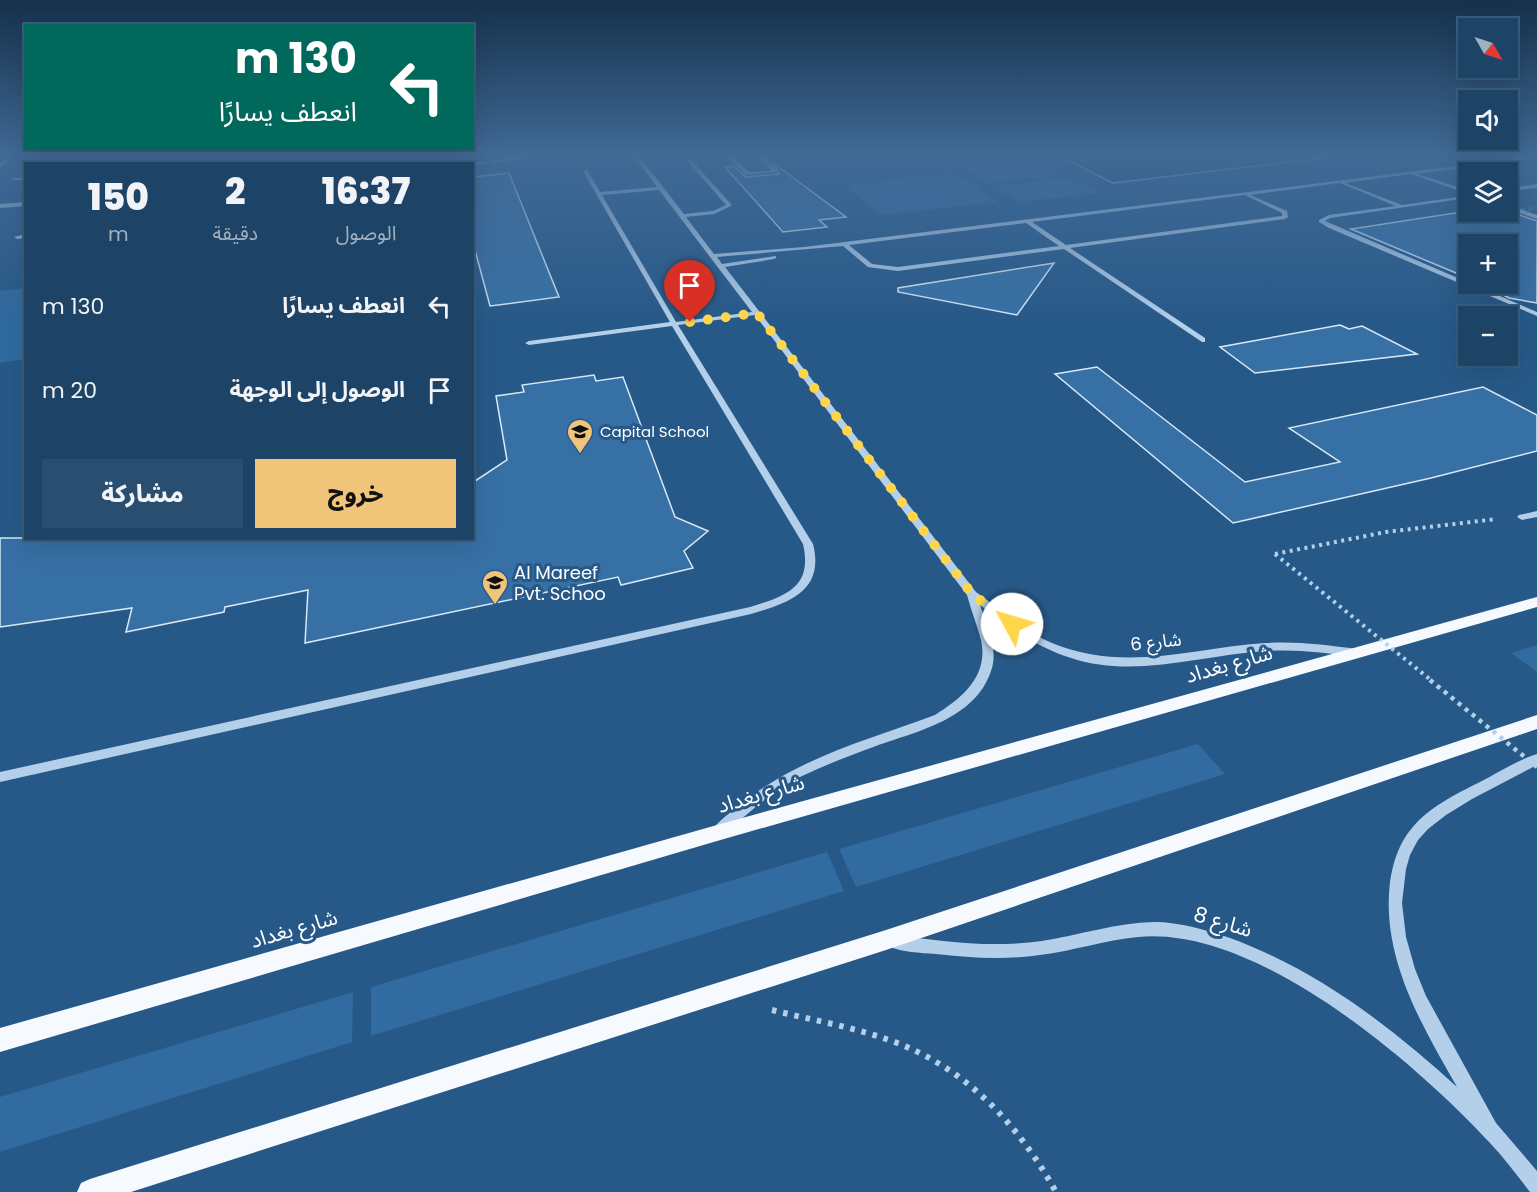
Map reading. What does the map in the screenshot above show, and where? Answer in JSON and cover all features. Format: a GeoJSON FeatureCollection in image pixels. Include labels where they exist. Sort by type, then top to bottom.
{"type":"FeatureCollection","features":[{"type":"Feature","properties":{"kind":"main road","name":"شارع بغداد"},"geometry":{"type":"LineString","coordinates":[[0,1040],[717,833],[1537,602]]}},
{"type":"Feature","properties":{"kind":"main road"},"geometry":{"type":"LineString","coordinates":[[90,1192],[886,940],[1537,722]]}},
{"type":"Feature","properties":{"kind":"street"},"geometry":{"type":"LineString","coordinates":[[0,777],[751,610],[773,604],[790,595],[804,583],[812,570],[813,556],[808,543],[607,212]]}},
{"type":"Feature","properties":{"kind":"street","name":"شارع 6"},"geometry":{"type":"LineString","coordinates":[[679,212],[972,594],[1029,636],[1069,653],[1095,659],[1148,663],[1256,647],[1324,648],[1361,653]]}},
{"type":"Feature","properties":{"kind":"street"},"geometry":{"type":"LineString","coordinates":[[683,216],[711,212]]}},
{"type":"Feature","properties":{"kind":"street"},"geometry":{"type":"LineString","coordinates":[[713,256],[804,249],[1102,212]]}},
{"type":"Feature","properties":{"kind":"street"},"geometry":{"type":"LineString","coordinates":[[844,244],[864,263],[888,269],[1067,248],[1285,218],[1284,212]]}},
{"type":"Feature","properties":{"kind":"street"},"geometry":{"type":"LineString","coordinates":[[1364,212],[1329,217],[1322,221],[1331,227],[1537,314]]}},
{"type":"Feature","properties":{"kind":"street"},"geometry":{"type":"LineString","coordinates":[[1027,221],[1202,340]]}},
{"type":"Feature","properties":{"kind":"street"},"geometry":{"type":"LineString","coordinates":[[17,237],[24,236]]}},
{"type":"Feature","properties":{"kind":"street"},"geometry":{"type":"LineString","coordinates":[[721,266],[804,249]]}},
{"type":"Feature","properties":{"kind":"street"},"geometry":{"type":"LineString","coordinates":[[528,343],[757,313]]}},
{"type":"Feature","properties":{"kind":"street"},"geometry":{"type":"LineString","coordinates":[[1522,518],[1537,514]]}},
{"type":"Feature","properties":{"kind":"street","name":"شارع 6"},"geometry":{"type":"LineString","coordinates":[[717,833],[777,784],[810,767],[939,718],[959,707],[974,693],[984,677],[988,649],[972,594]]}},
{"type":"Feature","properties":{"kind":"street","name":"شارع 8"},"geometry":{"type":"LineString","coordinates":[[1491,1131],[1408,975],[1398,941],[1395,912],[1396,883],[1402,857],[1413,836],[1429,820],[1537,759]]}},
{"type":"Feature","properties":{"kind":"street","name":"شارع 8"},"geometry":{"type":"LineString","coordinates":[[886,940],[940,949],[994,952],[1040,948],[1123,930],[1161,929],[1200,936],[1240,948],[1283,967],[1327,993],[1371,1025],[1491,1131],[1537,1185]]}},
{"type":"Feature","properties":{"kind":"path"},"geometry":{"type":"LineString","coordinates":[[1522,518],[1457,521],[1328,542],[1275,554],[1537,767]]}},
{"type":"Feature","properties":{"kind":"path"},"geometry":{"type":"LineString","coordinates":[[716,995],[891,1041],[932,1058],[968,1081],[999,1110],[1029,1145],[1056,1192]]}},
{"type":"Feature","properties":{"kind":"shaded area"},"geometry":{"type":"Polygon","coordinates":[[[877,212],[911,212],[881,215],[877,212]]]}},
{"type":"Feature","properties":{"kind":"shaded area"},"geometry":{"type":"Polygon","coordinates":[[[24,288],[24,359],[0,363],[0,291],[24,288]]]}},
{"type":"Feature","properties":{"kind":"shaded area"},"geometry":{"type":"Polygon","coordinates":[[[1537,645],[1537,672],[1511,653],[1537,645]]]}},
{"type":"Feature","properties":{"kind":"shaded area"},"geometry":{"type":"Polygon","coordinates":[[[1198,744],[1225,774],[856,887],[839,849],[1198,744]]]}},
{"type":"Feature","properties":{"kind":"shaded area"},"geometry":{"type":"Polygon","coordinates":[[[827,852],[844,891],[371,1036],[371,987],[827,852]]]}},
{"type":"Feature","properties":{"kind":"shaded area"},"geometry":{"type":"Polygon","coordinates":[[[353,992],[352,1042],[0,1152],[0,1097],[353,992]]]}},
{"type":"Feature","properties":{"kind":"building"},"geometry":{"type":"Polygon","coordinates":[[[474,212],[525,212],[559,297],[490,306],[474,246],[474,212]]]}},
{"type":"Feature","properties":{"kind":"building"},"geometry":{"type":"Polygon","coordinates":[[[765,212],[839,212],[846,217],[819,220],[827,227],[783,232],[765,212]]]}},
{"type":"Feature","properties":{"kind":"building"},"geometry":{"type":"Polygon","coordinates":[[[1458,213],[1458,222],[1518,222],[1518,214],[1537,221],[1537,303],[1509,298],[1501,294],[1518,294],[1518,234],[1458,234],[1458,274],[1351,229],[1458,213]]]}},
{"type":"Feature","properties":{"kind":"building"},"geometry":{"type":"Polygon","coordinates":[[[1054,263],[1017,315],[898,292],[898,288],[1054,263]]]}},
{"type":"Feature","properties":{"kind":"building"},"geometry":{"type":"Polygon","coordinates":[[[1340,325],[1349,329],[1362,326],[1417,354],[1255,373],[1220,347],[1340,325]]]}},
{"type":"Feature","properties":{"kind":"building"},"geometry":{"type":"Polygon","coordinates":[[[1097,367],[1245,482],[1340,462],[1289,428],[1483,387],[1537,415],[1537,451],[1431,478],[1233,523],[1055,374],[1097,367]]]}},
{"type":"Feature","properties":{"kind":"building"},"geometry":{"type":"Polygon","coordinates":[[[594,375],[596,381],[623,377],[675,517],[708,531],[684,551],[693,568],[621,585],[618,577],[305,643],[308,590],[225,607],[224,612],[126,632],[132,608],[0,627],[0,538],[24,538],[24,540],[474,540],[474,482],[507,460],[496,396],[524,392],[522,385],[594,375]]]}},
{"type":"Feature","properties":{"kind":"place","name":"Capital School"},"geometry":{"type":"Point","coordinates":[580,455]}},
{"type":"Feature","properties":{"kind":"place","name":"Al Mareef Pvt. Schoo"},"geometry":{"type":"Point","coordinates":[495,606]}},
{"type":"Feature","properties":{"kind":"route"},"geometry":{"type":"LineString","coordinates":[[690,322],[757,313],[972,594],[1012,624]]}}]}
